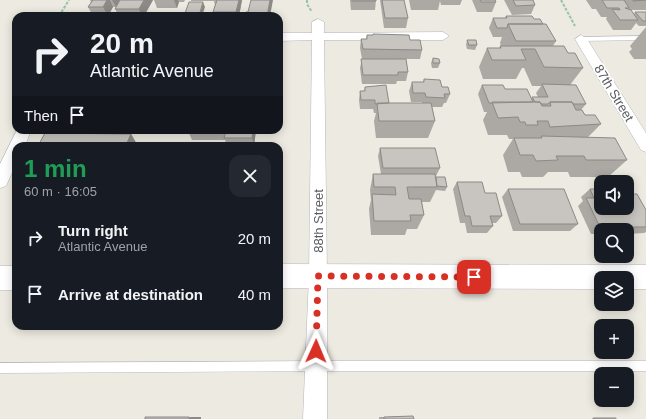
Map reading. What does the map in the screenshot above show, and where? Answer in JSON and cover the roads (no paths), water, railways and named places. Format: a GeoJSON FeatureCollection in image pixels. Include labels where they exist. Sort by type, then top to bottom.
{"type":"FeatureCollection","features":[{"type":"Feature","properties":{"kind":"street"},"geometry":{"type":"LineString","coordinates":[[283,36],[319,29],[443,36]]}},
{"type":"Feature","properties":{"kind":"street","name":"88th Street"},"geometry":{"type":"LineString","coordinates":[[315,419],[318,276],[319,29]]}},
{"type":"Feature","properties":{"kind":"street","name":"87th Street"},"geometry":{"type":"LineString","coordinates":[[582,39],[646,146]]}},
{"type":"Feature","properties":{"kind":"street"},"geometry":{"type":"LineString","coordinates":[[0,181],[12,156]]}},
{"type":"Feature","properties":{"kind":"street"},"geometry":{"type":"LineString","coordinates":[[283,276],[646,277]]}},
{"type":"Feature","properties":{"kind":"street"},"geometry":{"type":"LineString","coordinates":[[0,278],[12,278]]}},
{"type":"Feature","properties":{"kind":"lane"},"geometry":{"type":"LineString","coordinates":[[582,39],[646,38]]}},
{"type":"Feature","properties":{"kind":"lane"},"geometry":{"type":"LineString","coordinates":[[0,368],[646,366]]}}]}
